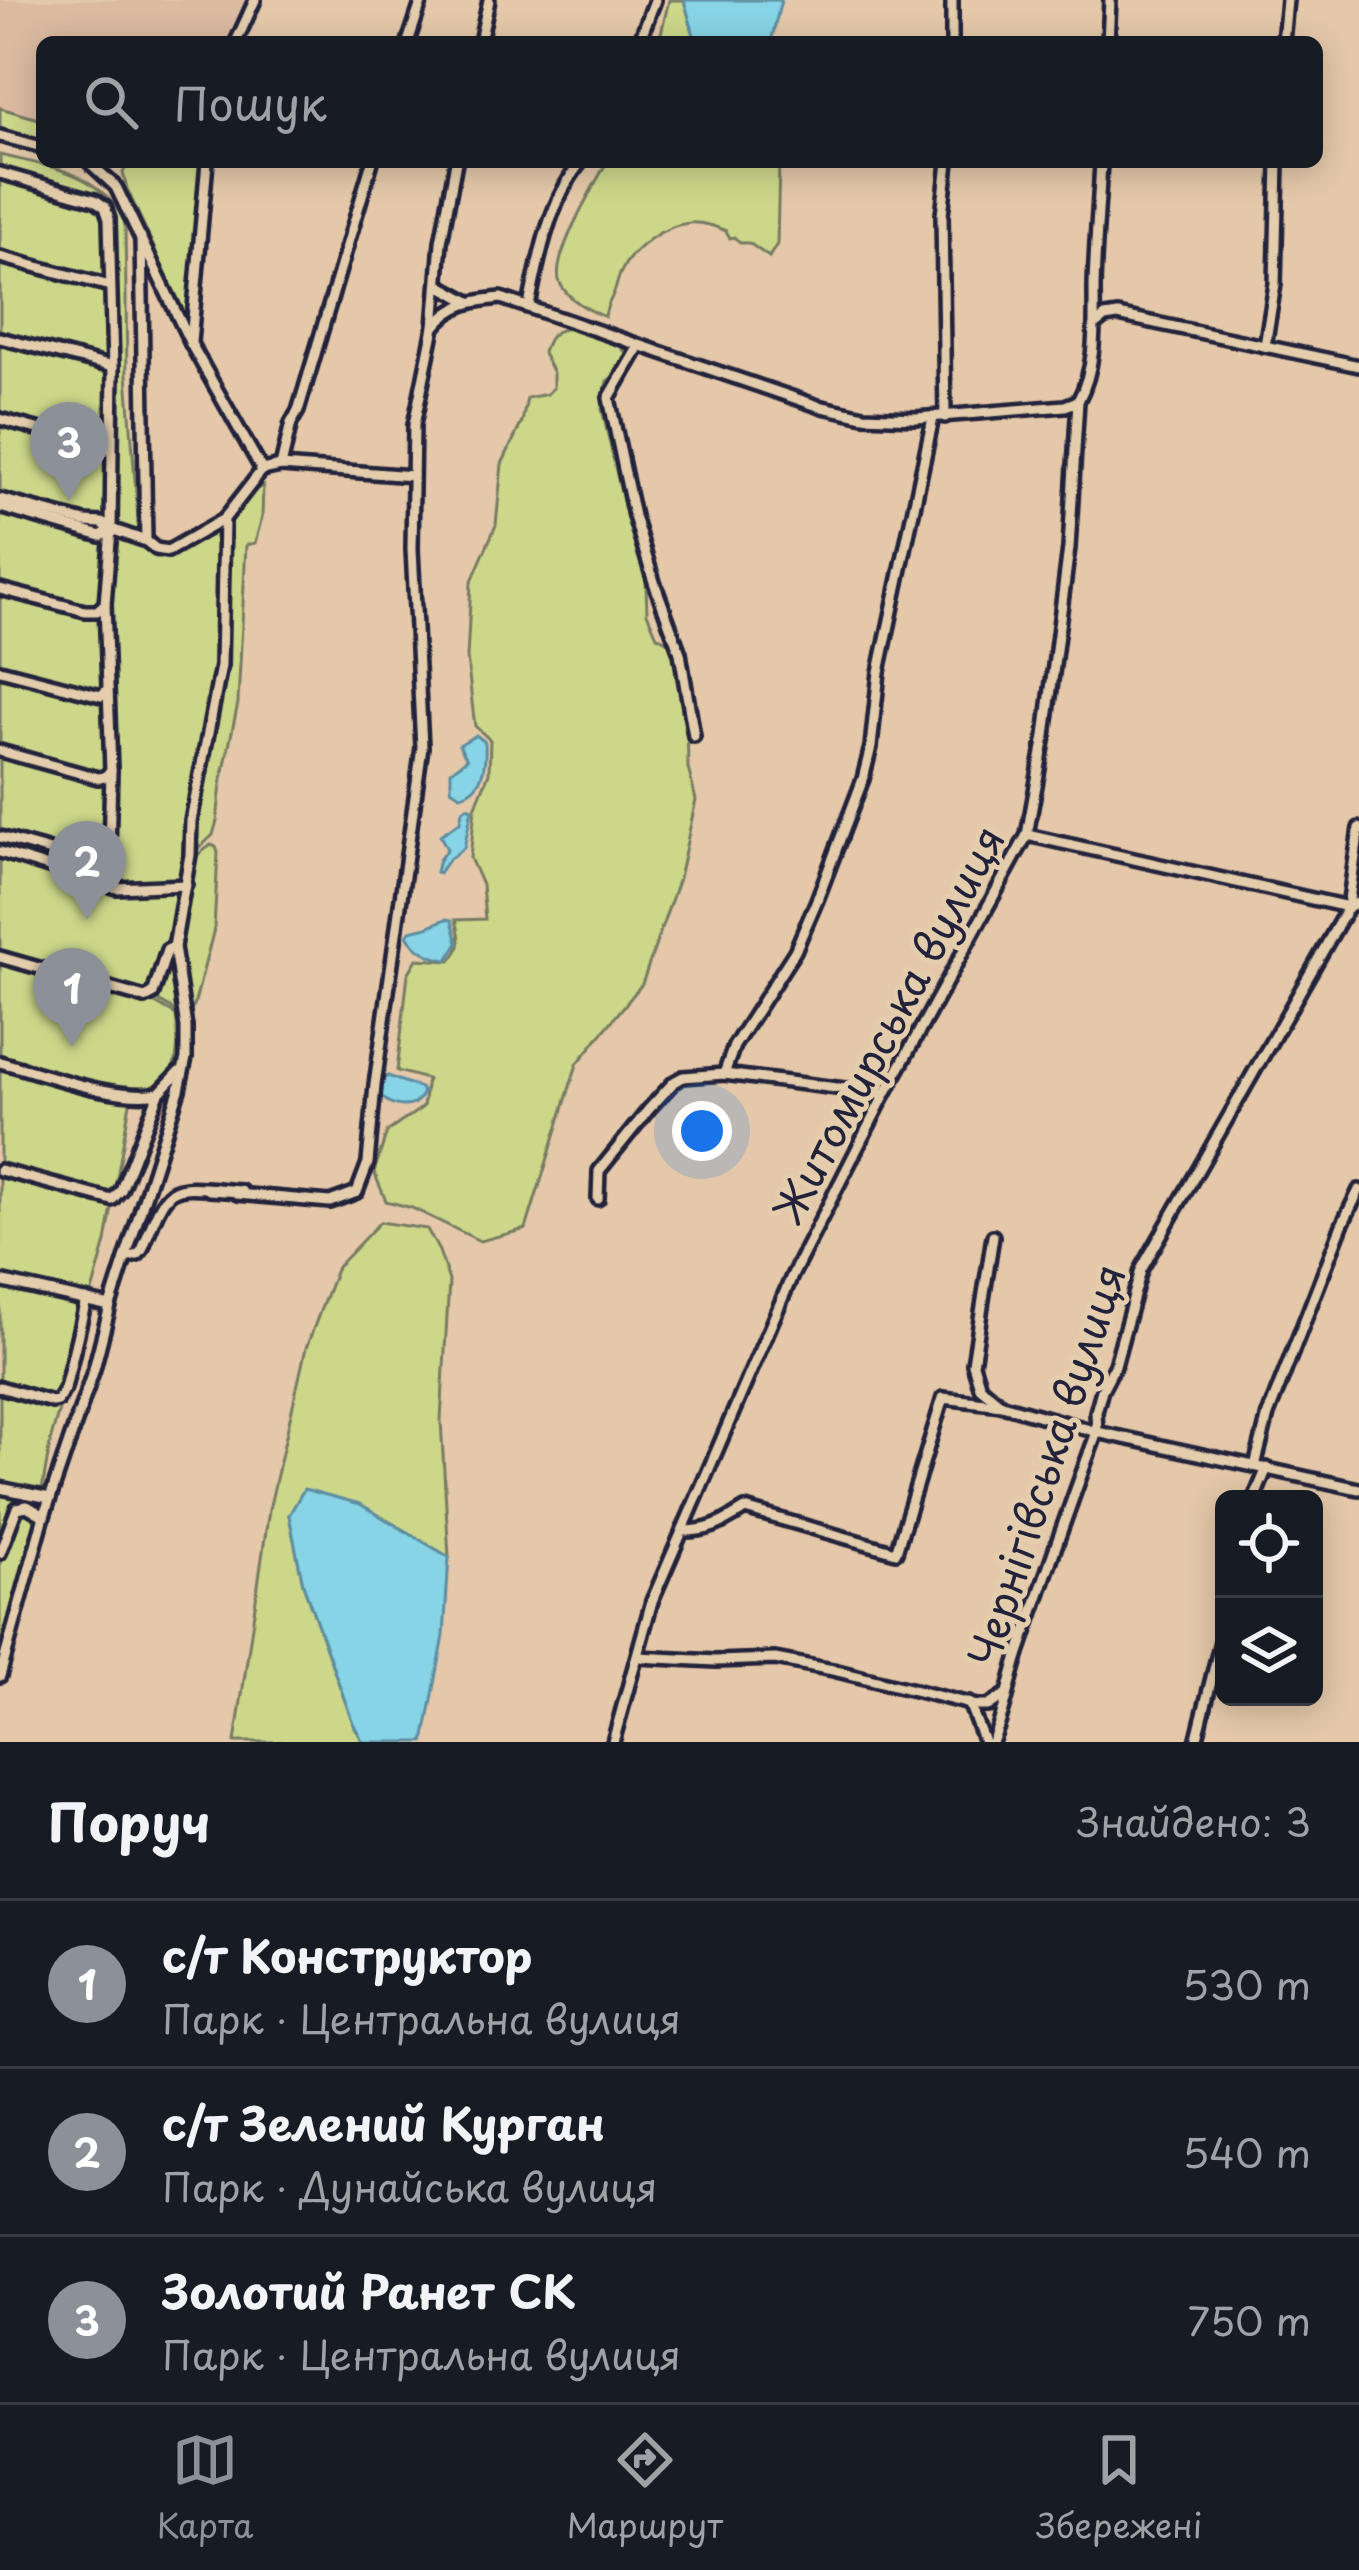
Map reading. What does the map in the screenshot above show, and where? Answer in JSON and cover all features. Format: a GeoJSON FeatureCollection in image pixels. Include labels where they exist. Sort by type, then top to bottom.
{"type":"FeatureCollection","features":[{"type":"Feature","properties":{"kind":"street"},"geometry":{"type":"LineString","coordinates":[[239,36],[255,0]]}},
{"type":"Feature","properties":{"kind":"street"},"geometry":{"type":"LineString","coordinates":[[410,36],[422,0]]}},
{"type":"Feature","properties":{"kind":"street"},"geometry":{"type":"LineString","coordinates":[[481,36],[488,0]]}},
{"type":"Feature","properties":{"kind":"street"},"geometry":{"type":"LineString","coordinates":[[641,36],[655,0]]}},
{"type":"Feature","properties":{"kind":"street"},"geometry":{"type":"LineString","coordinates":[[952,0],[952,36]]}},
{"type":"Feature","properties":{"kind":"street"},"geometry":{"type":"LineString","coordinates":[[1108,36],[1110,0]]}},
{"type":"Feature","properties":{"kind":"street"},"geometry":{"type":"LineString","coordinates":[[1284,36],[1287,0]]}},
{"type":"Feature","properties":{"kind":"street"},"geometry":{"type":"LineString","coordinates":[[0,136],[36,145]]}},
{"type":"Feature","properties":{"kind":"street"},"geometry":{"type":"LineString","coordinates":[[100,168],[116,187],[191,344],[262,470]]}},
{"type":"Feature","properties":{"kind":"street"},"geometry":{"type":"LineString","coordinates":[[191,344],[206,168]]}},
{"type":"Feature","properties":{"kind":"street"},"geometry":{"type":"LineString","coordinates":[[281,466],[370,168]]}},
{"type":"Feature","properties":{"kind":"street"},"geometry":{"type":"LineString","coordinates":[[342,1199],[237,1194],[330,1202],[342,1199],[357,1192],[368,1162],[422,747],[412,549],[414,425],[434,326],[441,242],[455,168]]}},
{"type":"Feature","properties":{"kind":"street"},"geometry":{"type":"LineString","coordinates":[[530,306],[542,244],[576,168]]}},
{"type":"Feature","properties":{"kind":"street"},"geometry":{"type":"LineString","coordinates":[[724,1074],[734,1046],[795,951],[863,779],[871,747],[879,672],[939,418],[942,215],[947,168]]}},
{"type":"Feature","properties":{"kind":"street","name":"Житомирська вулиця"},"geometry":{"type":"LineString","coordinates":[[613,1742],[652,1601],[792,1276],[1027,835],[1069,548],[1078,400],[1096,324],[1101,168]]}},
{"type":"Feature","properties":{"kind":"street"},"geometry":{"type":"LineString","coordinates":[[1265,346],[1275,284],[1278,168]]}},
{"type":"Feature","properties":{"kind":"street"},"geometry":{"type":"LineString","coordinates":[[0,172],[105,207],[113,367],[105,604],[109,853],[105,860],[93,863],[0,837]]}},
{"type":"Feature","properties":{"kind":"street"},"geometry":{"type":"LineString","coordinates":[[141,237],[146,541]]}},
{"type":"Feature","properties":{"kind":"street"},"geometry":{"type":"LineString","coordinates":[[0,257],[110,286]]}},
{"type":"Feature","properties":{"kind":"street"},"geometry":{"type":"LineString","coordinates":[[440,285],[468,302]]}},
{"type":"Feature","properties":{"kind":"street"},"geometry":{"type":"LineString","coordinates":[[434,326],[455,306],[501,298],[818,406],[884,418],[939,418],[1065,406],[1078,400]]}},
{"type":"Feature","properties":{"kind":"street"},"geometry":{"type":"LineString","coordinates":[[1096,324],[1106,316],[1118,315],[1359,366]]}},
{"type":"Feature","properties":{"kind":"street"},"geometry":{"type":"LineString","coordinates":[[0,338],[113,367]]}},
{"type":"Feature","properties":{"kind":"street"},"geometry":{"type":"LineString","coordinates":[[640,346],[608,398],[634,516],[680,653],[694,736]]}},
{"type":"Feature","properties":{"kind":"street"},"geometry":{"type":"LineString","coordinates":[[0,419],[111,449]]}},
{"type":"Feature","properties":{"kind":"street"},"geometry":{"type":"LineString","coordinates":[[0,503],[101,523],[168,551],[224,519],[262,470],[281,466],[413,476]]}},
{"type":"Feature","properties":{"kind":"street"},"geometry":{"type":"LineString","coordinates":[[0,1676],[44,1516],[94,1369],[186,1058],[174,947],[186,886],[190,821],[221,666],[224,519]]}},
{"type":"Feature","properties":{"kind":"street"},"geometry":{"type":"LineString","coordinates":[[0,589],[85,611],[98,611],[105,604]]}},
{"type":"Feature","properties":{"kind":"street"},"geometry":{"type":"LineString","coordinates":[[0,670],[101,697],[108,689]]}},
{"type":"Feature","properties":{"kind":"street"},"geometry":{"type":"LineString","coordinates":[[0,751],[98,778],[111,770]]}},
{"type":"Feature","properties":{"kind":"street","name":"Чернігівська вулиця"},"geometry":{"type":"LineString","coordinates":[[988,1742],[1002,1716],[1005,1695],[1097,1432],[1096,1412],[1115,1365],[1141,1270],[1353,904],[1359,828]]}},
{"type":"Feature","properties":{"kind":"street"},"geometry":{"type":"LineString","coordinates":[[1027,835],[1353,904]]}},
{"type":"Feature","properties":{"kind":"street"},"geometry":{"type":"LineString","coordinates":[[0,852],[116,888],[186,886]]}},
{"type":"Feature","properties":{"kind":"street"},"geometry":{"type":"LineString","coordinates":[[0,958],[145,998],[153,994],[167,950],[174,947]]}},
{"type":"Feature","properties":{"kind":"street"},"geometry":{"type":"LineString","coordinates":[[0,1062],[117,1093],[159,1093]]}},
{"type":"Feature","properties":{"kind":"street"},"geometry":{"type":"LineString","coordinates":[[0,1171],[112,1200],[122,1190],[159,1093],[182,1068]]}},
{"type":"Feature","properties":{"kind":"street"},"geometry":{"type":"LineString","coordinates":[[598,1199],[599,1171],[649,1109],[683,1077],[724,1074],[885,1094]]}},
{"type":"Feature","properties":{"kind":"street"},"geometry":{"type":"LineString","coordinates":[[126,1258],[139,1255],[164,1198],[180,1187],[342,1199]]}},
{"type":"Feature","properties":{"kind":"street"},"geometry":{"type":"LineString","coordinates":[[209,1190],[268,1194],[342,1199],[222,1191],[209,1190]]}},
{"type":"Feature","properties":{"kind":"street"},"geometry":{"type":"LineString","coordinates":[[1257,1490],[1268,1415],[1359,1190]]}},
{"type":"Feature","properties":{"kind":"street"},"geometry":{"type":"LineString","coordinates":[[993,1236],[973,1364],[980,1387],[1002,1405]]}},
{"type":"Feature","properties":{"kind":"street"},"geometry":{"type":"LineString","coordinates":[[0,1281],[110,1306]]}},
{"type":"Feature","properties":{"kind":"street"},"geometry":{"type":"LineString","coordinates":[[0,1387],[57,1401],[65,1388],[86,1300]]}},
{"type":"Feature","properties":{"kind":"street"},"geometry":{"type":"LineString","coordinates":[[970,1401],[980,1387]]}},
{"type":"Feature","properties":{"kind":"street"},"geometry":{"type":"LineString","coordinates":[[683,1531],[703,1531],[745,1509],[896,1552],[943,1398],[1002,1405],[1097,1432],[1359,1489]]}},
{"type":"Feature","properties":{"kind":"street"},"geometry":{"type":"LineString","coordinates":[[0,1488],[50,1498]]}},
{"type":"Feature","properties":{"kind":"street"},"geometry":{"type":"LineString","coordinates":[[0,1553],[17,1508],[27,1506],[44,1516]]}},
{"type":"Feature","properties":{"kind":"street"},"geometry":{"type":"LineString","coordinates":[[638,1657],[775,1659],[988,1706],[1005,1695]]}},
{"type":"Feature","properties":{"kind":"street"},"geometry":{"type":"LineString","coordinates":[[1196,1742],[1215,1665]]}},
{"type":"Feature","properties":{"kind":"street"},"geometry":{"type":"LineString","coordinates":[[969,1703],[988,1742]]}},
{"type":"Feature","properties":{"kind":"shaded area"},"geometry":{"type":"Polygon","coordinates":[[[0,0],[247,0],[232,36],[36,36],[36,118],[0,108],[0,0]]]}},
{"type":"Feature","properties":{"kind":"green space"},"geometry":{"type":"Polygon","coordinates":[[[669,0],[684,0],[694,36],[660,36],[669,0]]]}},
{"type":"Feature","properties":{"kind":"green space"},"geometry":{"type":"Polygon","coordinates":[[[0,108],[36,118],[36,138],[0,129],[0,108]]]}},
{"type":"Feature","properties":{"kind":"green space"},"geometry":{"type":"Polygon","coordinates":[[[0,155],[87,181],[125,222],[127,375],[140,545],[163,556],[215,528],[221,537],[218,668],[187,834],[180,901],[148,999],[176,1015],[176,1056],[160,1083],[132,1091],[106,1242],[51,1438],[37,1519],[0,1661],[0,155]]]}},
{"type":"Feature","properties":{"kind":"green space"},"geometry":{"type":"Polygon","coordinates":[[[125,168],[203,168],[191,311],[187,314],[127,189],[125,168]]]}},
{"type":"Feature","properties":{"kind":"green space"},"geometry":{"type":"Polygon","coordinates":[[[604,168],[779,168],[777,244],[769,257],[713,226],[689,223],[669,228],[626,263],[605,317],[580,304],[560,283],[561,258],[604,168]]]}},
{"type":"Feature","properties":{"kind":"green space"},"geometry":{"type":"Polygon","coordinates":[[[574,328],[626,353],[624,370],[607,381],[602,409],[646,582],[647,613],[657,636],[672,644],[682,678],[688,768],[696,800],[679,878],[642,984],[577,1064],[526,1229],[480,1241],[412,1208],[386,1201],[374,1172],[387,1132],[423,1107],[427,1079],[397,1071],[408,974],[417,959],[450,961],[460,942],[456,920],[485,919],[482,885],[470,858],[475,808],[489,773],[490,740],[475,726],[473,711],[467,658],[471,583],[496,525],[502,464],[522,422],[527,398],[553,388],[545,347],[553,334],[574,328]]]}},
{"type":"Feature","properties":{"kind":"green space"},"geometry":{"type":"Polygon","coordinates":[[[263,486],[255,543],[246,545],[238,703],[217,821],[213,835],[197,850],[193,824],[224,669],[232,517],[247,494],[263,486]]]}},
{"type":"Feature","properties":{"kind":"green space"},"geometry":{"type":"Polygon","coordinates":[[[211,845],[218,853],[214,929],[194,1006],[187,1011],[178,944],[192,859],[211,845]]]}},
{"type":"Feature","properties":{"kind":"green space"},"geometry":{"type":"Polygon","coordinates":[[[169,952],[176,1011],[153,998],[169,952]]]}},
{"type":"Feature","properties":{"kind":"green space"},"geometry":{"type":"Polygon","coordinates":[[[380,1222],[427,1229],[449,1281],[441,1420],[449,1557],[360,1504],[289,1515],[303,1584],[363,1742],[235,1742],[269,1510],[306,1348],[337,1267],[380,1222]]]}},
{"type":"Feature","properties":{"kind":"water"},"geometry":{"type":"Polygon","coordinates":[[[684,0],[781,0],[772,36],[694,36],[684,0]]]}},
{"type":"Feature","properties":{"kind":"water"},"geometry":{"type":"Polygon","coordinates":[[[476,735],[485,742],[482,775],[474,788],[460,795],[451,789],[451,771],[467,759],[459,745],[476,735]]]}},
{"type":"Feature","properties":{"kind":"water"},"geometry":{"type":"Polygon","coordinates":[[[467,807],[472,809],[464,848],[436,872],[447,849],[440,835],[460,822],[467,807]]]}},
{"type":"Feature","properties":{"kind":"water"},"geometry":{"type":"Polygon","coordinates":[[[452,920],[458,943],[448,960],[424,952],[407,935],[410,931],[452,920]]]}},
{"type":"Feature","properties":{"kind":"water"},"geometry":{"type":"Polygon","coordinates":[[[388,1076],[420,1088],[420,1098],[404,1106],[386,1100],[380,1081],[388,1076]]]}},
{"type":"Feature","properties":{"kind":"water"},"geometry":{"type":"Polygon","coordinates":[[[304,1489],[360,1504],[449,1557],[444,1636],[424,1742],[363,1742],[353,1723],[303,1584],[289,1515],[304,1489]]]}},
{"type":"Feature","properties":{"kind":"place","name":"Золотий Ранет СК"},"geometry":{"type":"Point","coordinates":[69,501]}},
{"type":"Feature","properties":{"kind":"place","name":"с/т Зелений Курган"},"geometry":{"type":"Point","coordinates":[87,920]}},
{"type":"Feature","properties":{"kind":"place","name":"с/т Конструктор"},"geometry":{"type":"Point","coordinates":[72,1047]}}]}
